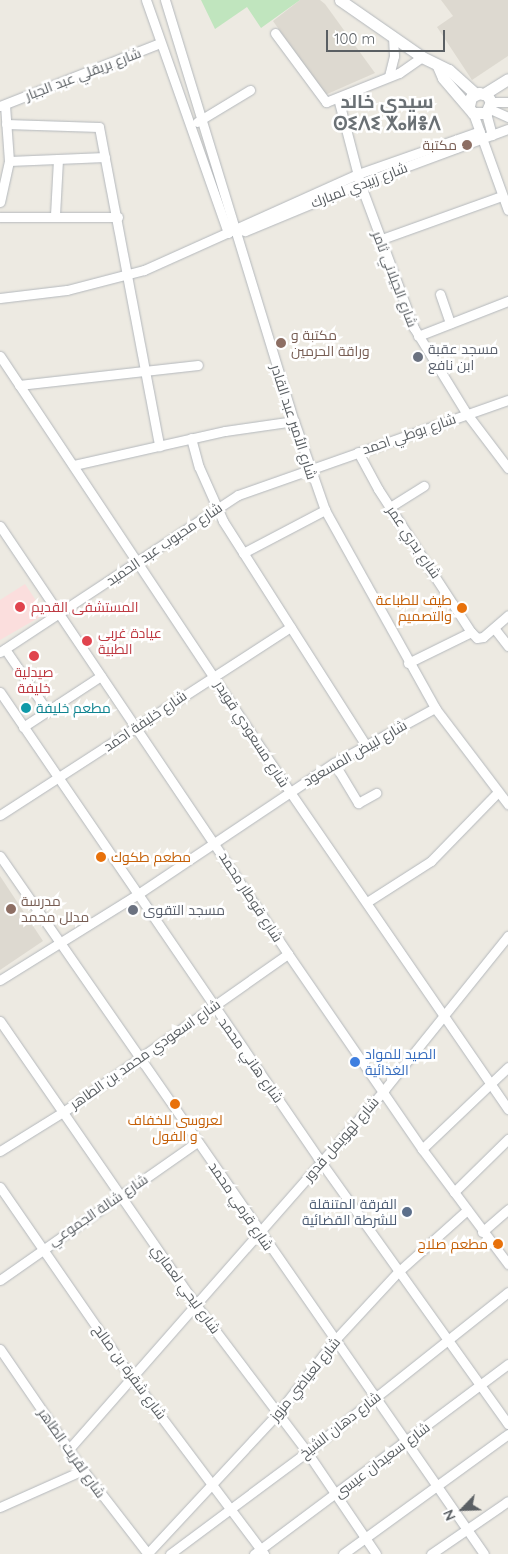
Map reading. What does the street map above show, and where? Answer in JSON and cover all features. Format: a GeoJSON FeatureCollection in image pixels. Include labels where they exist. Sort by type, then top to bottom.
{"type":"FeatureCollection","features":[{"type":"Feature","properties":{"kind":"main road"},"geometry":{"type":"LineString","coordinates":[[340,0],[422,57],[450,70],[486,102]]}},
{"type":"Feature","properties":{"kind":"main road"},"geometry":{"type":"LineString","coordinates":[[438,66],[443,78],[471,109]]}},
{"type":"Feature","properties":{"kind":"main road"},"geometry":{"type":"LineString","coordinates":[[471,109],[486,102],[508,79]]}},
{"type":"Feature","properties":{"kind":"main road"},"geometry":{"type":"LineString","coordinates":[[471,109],[486,102]]}},
{"type":"Feature","properties":{"kind":"street"},"geometry":{"type":"LineString","coordinates":[[146,0],[228,233]]}},
{"type":"Feature","properties":{"kind":"street","name":"شارع الأمير عبد القادر"},"geometry":{"type":"LineString","coordinates":[[165,0],[201,119],[238,229],[294,421],[325,510],[408,663],[435,708],[508,804]]}},
{"type":"Feature","properties":{"kind":"street"},"geometry":{"type":"LineString","coordinates":[[274,33],[325,102],[389,76],[422,57]]}},
{"type":"Feature","properties":{"kind":"street"},"geometry":{"type":"LineString","coordinates":[[389,76],[394,56],[393,36]]}},
{"type":"Feature","properties":{"kind":"street","name":"شارع بريقلي عبد الجبار"},"geometry":{"type":"LineString","coordinates":[[2,105],[160,43]]}},
{"type":"Feature","properties":{"kind":"street"},"geometry":{"type":"LineString","coordinates":[[190,126],[250,90]]}},
{"type":"Feature","properties":{"kind":"street","name":"شارع الجيلاني ثامر"},"geometry":{"type":"LineString","coordinates":[[338,98],[360,184],[379,240],[418,336],[467,414],[508,468]]}},
{"type":"Feature","properties":{"kind":"street"},"geometry":{"type":"LineString","coordinates":[[486,102],[508,102]]}},
{"type":"Feature","properties":{"kind":"street"},"geometry":{"type":"LineString","coordinates":[[486,102],[508,117]]}},
{"type":"Feature","properties":{"kind":"street"},"geometry":{"type":"LineString","coordinates":[[486,102],[492,135]]}},
{"type":"Feature","properties":{"kind":"street"},"geometry":{"type":"LineString","coordinates":[[0,202],[9,160],[6,124],[2,105]]}},
{"type":"Feature","properties":{"kind":"street"},"geometry":{"type":"LineString","coordinates":[[471,109],[508,210]]}},
{"type":"Feature","properties":{"kind":"street"},"geometry":{"type":"LineString","coordinates":[[6,124],[97,126],[118,217],[126,274],[159,446]]}},
{"type":"Feature","properties":{"kind":"street"},"geometry":{"type":"LineString","coordinates":[[0,298],[67,290],[144,270],[238,229],[242,223],[358,174],[481,135],[492,135],[508,129]]}},
{"type":"Feature","properties":{"kind":"street","name":"شارع زبيدي لمبارك"},"geometry":{"type":"LineString","coordinates":[[238,229],[245,231],[481,135]]}},
{"type":"Feature","properties":{"kind":"street"},"geometry":{"type":"LineString","coordinates":[[9,160],[58,160],[105,157]]}},
{"type":"Feature","properties":{"kind":"street"},"geometry":{"type":"LineString","coordinates":[[55,215],[58,160]]}},
{"type":"Feature","properties":{"kind":"street"},"geometry":{"type":"LineString","coordinates":[[379,240],[502,196]]}},
{"type":"Feature","properties":{"kind":"street"},"geometry":{"type":"LineString","coordinates":[[0,217],[55,215],[118,217]]}},
{"type":"Feature","properties":{"kind":"street"},"geometry":{"type":"LineString","coordinates":[[440,294],[450,324]]}},
{"type":"Feature","properties":{"kind":"street"},"geometry":{"type":"LineString","coordinates":[[418,336],[508,301]]}},
{"type":"Feature","properties":{"kind":"street","name":"شارع مسعودي قويدر"},"geometry":{"type":"LineString","coordinates":[[0,356],[214,675],[290,792],[508,1109]]}},
{"type":"Feature","properties":{"kind":"street"},"geometry":{"type":"LineString","coordinates":[[19,386],[198,365]]}},
{"type":"Feature","properties":{"kind":"street","name":"شارع بوطي احمد"},"geometry":{"type":"LineString","coordinates":[[310,469],[508,400]]}},
{"type":"Feature","properties":{"kind":"street"},"geometry":{"type":"LineString","coordinates":[[74,465],[191,438],[294,421]]}},
{"type":"Feature","properties":{"kind":"street"},"geometry":{"type":"LineString","coordinates":[[191,438],[217,509],[365,744]]}},
{"type":"Feature","properties":{"kind":"street","name":"شارع بدري عمر"},"geometry":{"type":"LineString","coordinates":[[358,452],[390,507],[472,632]]}},
{"type":"Feature","properties":{"kind":"street","name":"شارع محبوب عبد الحميد"},"geometry":{"type":"LineString","coordinates":[[3,650],[238,495],[310,469]]}},
{"type":"Feature","properties":{"kind":"street"},"geometry":{"type":"LineString","coordinates":[[390,507],[424,486]]}},
{"type":"Feature","properties":{"kind":"street"},"geometry":{"type":"LineString","coordinates":[[243,553],[325,510]]}},
{"type":"Feature","properties":{"kind":"street","name":"شارع قوطار محمد"},"geometry":{"type":"LineString","coordinates":[[0,526],[100,676],[215,842],[288,954],[384,1090],[422,1149],[482,1232],[508,1264]]}},
{"type":"Feature","properties":{"kind":"street"},"geometry":{"type":"LineString","coordinates":[[408,663],[472,632],[480,638],[508,615]]}},
{"type":"Feature","properties":{"kind":"street","name":"شارع خليفة احمد"},"geometry":{"type":"LineString","coordinates":[[0,815],[291,626]]}},
{"type":"Feature","properties":{"kind":"street"},"geometry":{"type":"LineString","coordinates":[[494,628],[508,646]]}},
{"type":"Feature","properties":{"kind":"street"},"geometry":{"type":"LineString","coordinates":[[3,650],[48,712]]}},
{"type":"Feature","properties":{"kind":"street"},"geometry":{"type":"LineString","coordinates":[[23,727],[100,676]]}},
{"type":"Feature","properties":{"kind":"street","name":"شارع هاني محمد"},"geometry":{"type":"LineString","coordinates":[[0,692],[321,1162],[398,1272],[450,1340],[479,1386],[508,1424]]}},
{"type":"Feature","properties":{"kind":"street","name":"شارع لبيض المسعود"},"geometry":{"type":"LineString","coordinates":[[0,980],[138,894],[334,763],[365,744],[435,708]]}},
{"type":"Feature","properties":{"kind":"street"},"geometry":{"type":"LineString","coordinates":[[334,763],[358,803],[376,793]]}},
{"type":"Feature","properties":{"kind":"street"},"geometry":{"type":"LineString","coordinates":[[367,902],[431,861],[498,792]]}},
{"type":"Feature","properties":{"kind":"street","name":"شارع قرمي محمد"},"geometry":{"type":"LineString","coordinates":[[0,856],[258,1233],[484,1554]]}},
{"type":"Feature","properties":{"kind":"street","name":"شارع لهويمل قدور"},"geometry":{"type":"LineString","coordinates":[[68,1449],[384,1090],[508,936]]}},
{"type":"Feature","properties":{"kind":"street","name":"شارع اسعودي محمد بن الطاهر"},"geometry":{"type":"LineString","coordinates":[[0,1151],[63,1112],[288,954]]}},
{"type":"Feature","properties":{"kind":"street","name":"شارع ليحي لعماري"},"geometry":{"type":"LineString","coordinates":[[0,1020],[196,1305],[307,1452],[376,1554]]}},
{"type":"Feature","properties":{"kind":"street"},"geometry":{"type":"LineString","coordinates":[[422,1149],[508,1067]]}},
{"type":"Feature","properties":{"kind":"street"},"geometry":{"type":"LineString","coordinates":[[454,1192],[508,1139]]}},
{"type":"Feature","properties":{"kind":"street","name":"شارع شالة الجموعي"},"geometry":{"type":"LineString","coordinates":[[0,1280],[197,1142]]}},
{"type":"Feature","properties":{"kind":"street","name":"شارع شقرة بن صالح"},"geometry":{"type":"LineString","coordinates":[[0,1187],[132,1378],[231,1509],[260,1552]]}},
{"type":"Feature","properties":{"kind":"street"},"geometry":{"type":"LineString","coordinates":[[482,1232],[508,1208]]}},
{"type":"Feature","properties":{"kind":"street","name":"شارع لعياضي مزوز"},"geometry":{"type":"LineString","coordinates":[[148,1553],[278,1413],[334,1341],[398,1272],[467,1210]]}},
{"type":"Feature","properties":{"kind":"street","name":"شارع دهان الشيخ"},"geometry":{"type":"LineString","coordinates":[[170,1554],[307,1452],[508,1292]]}},
{"type":"Feature","properties":{"kind":"street","name":"شارع لقريت الطاهر"},"geometry":{"type":"LineString","coordinates":[[0,1349],[83,1470],[148,1553]]}},
{"type":"Feature","properties":{"kind":"street","name":"شارع سعيدان عيسى"},"geometry":{"type":"LineString","coordinates":[[260,1552],[508,1364]]}},
{"type":"Feature","properties":{"kind":"street"},"geometry":{"type":"LineString","coordinates":[[342,1554],[435,1484],[508,1434]]}},
{"type":"Feature","properties":{"kind":"street"},"geometry":{"type":"LineString","coordinates":[[0,1507],[83,1470]]}},
{"type":"Feature","properties":{"kind":"street"},"geometry":{"type":"LineString","coordinates":[[431,1554],[508,1501]]}},
{"type":"Feature","properties":{"kind":"shaded area"},"geometry":{"type":"Polygon","coordinates":[[[300,0],[320,0],[325,4],[375,73],[325,95],[273,21],[300,0]]]}},
{"type":"Feature","properties":{"kind":"shaded area"},"geometry":{"type":"Polygon","coordinates":[[[441,0],[508,0],[508,56],[472,80],[437,27],[453,16],[441,0]]]}},
{"type":"Feature","properties":{"kind":"shaded area","name":"المستشفى القديم"},"geometry":{"type":"Polygon","coordinates":[[[25,584],[45,614],[0,640],[0,600],[25,584]]]}},
{"type":"Feature","properties":{"kind":"shaded area","name":"مدرسة مدلل محمد"},"geometry":{"type":"Polygon","coordinates":[[[0,876],[43,941],[0,970],[0,876]]]}},
{"type":"Feature","properties":{"kind":"green space"},"geometry":{"type":"Polygon","coordinates":[[[201,0],[300,0],[261,28],[247,7],[215,29],[201,0]]]}},
{"type":"Feature","properties":{"kind":"place","name":"مكتبة"},"geometry":{"type":"Point","coordinates":[467,145]}},
{"type":"Feature","properties":{"kind":"place","name":"مكتبة و وراقة الحرمين"},"geometry":{"type":"Point","coordinates":[281,343]}},
{"type":"Feature","properties":{"kind":"place","name":"مسجد عقبة ابن نافع"},"geometry":{"type":"Point","coordinates":[418,357]}},
{"type":"Feature","properties":{"kind":"place","name":"المستشفى القديم"},"geometry":{"type":"Point","coordinates":[20,607]}},
{"type":"Feature","properties":{"kind":"place","name":"طيف للطباعة والتصميم"},"geometry":{"type":"Point","coordinates":[462,608]}},
{"type":"Feature","properties":{"kind":"place","name":"عيادة غربي الطبية"},"geometry":{"type":"Point","coordinates":[87,641]}},
{"type":"Feature","properties":{"kind":"place","name":"صيدلية خليفة"},"geometry":{"type":"Point","coordinates":[34,656]}},
{"type":"Feature","properties":{"kind":"place","name":"مطعم خليفة"},"geometry":{"type":"Point","coordinates":[26,708]}},
{"type":"Feature","properties":{"kind":"place","name":"مطعم طكوك"},"geometry":{"type":"Point","coordinates":[101,857]}},
{"type":"Feature","properties":{"kind":"place","name":"مدرسة مدلل محمد"},"geometry":{"type":"Point","coordinates":[11,909]}},
{"type":"Feature","properties":{"kind":"place","name":"مسجد التقوى"},"geometry":{"type":"Point","coordinates":[133,910]}},
{"type":"Feature","properties":{"kind":"place","name":"الصيد للمواد الغذائية"},"geometry":{"type":"Point","coordinates":[355,1062]}},
{"type":"Feature","properties":{"kind":"place","name":"لعروسي للخفاف و الفول"},"geometry":{"type":"Point","coordinates":[175,1104]}},
{"type":"Feature","properties":{"kind":"place","name":"الفرقة المتنقلة للشرطة القضائية"},"geometry":{"type":"Point","coordinates":[407,1212]}},
{"type":"Feature","properties":{"kind":"place","name":"مطعم صلاح"},"geometry":{"type":"Point","coordinates":[498,1244]}},
{"type":"Feature","properties":{"kind":"district","name":"سيدي خالد ⵙⵉⴷⵉ ⵅⴰⵍⴻⴷ"},"geometry":{"type":"Point","coordinates":[387,113]}}]}
